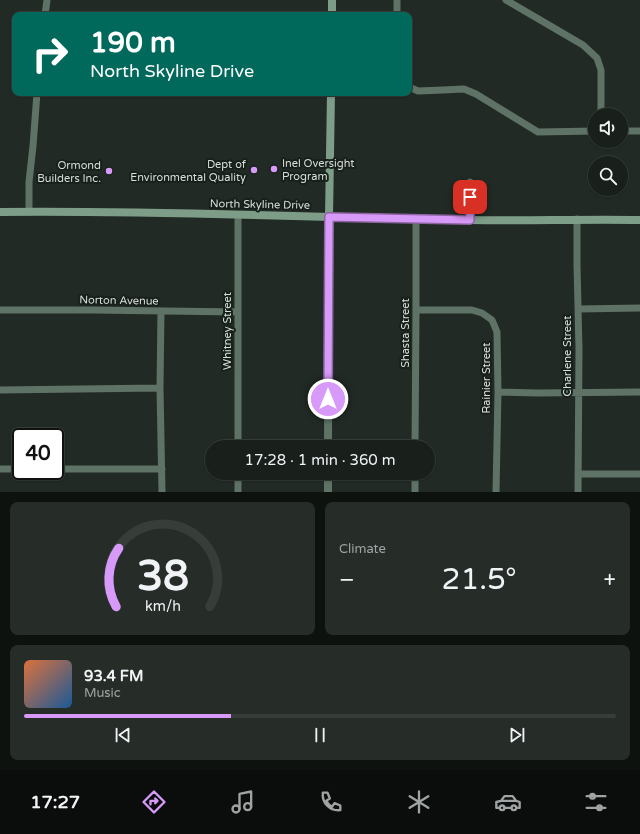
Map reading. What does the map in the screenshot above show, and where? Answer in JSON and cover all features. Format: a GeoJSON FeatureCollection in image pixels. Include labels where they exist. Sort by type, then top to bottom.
{"type":"FeatureCollection","features":[{"type":"Feature","properties":{"kind":"main road"},"geometry":{"type":"LineString","coordinates":[[332,0],[332,12]]}},
{"type":"Feature","properties":{"kind":"main road"},"geometry":{"type":"LineString","coordinates":[[329,217],[331,96]]}},
{"type":"Feature","properties":{"kind":"main road","name":"North Skyline Drive"},"geometry":{"type":"LineString","coordinates":[[0,212],[535,221],[577,219],[640,220]]}},
{"type":"Feature","properties":{"kind":"street"},"geometry":{"type":"LineString","coordinates":[[45,12],[47,0]]}},
{"type":"Feature","properties":{"kind":"street"},"geometry":{"type":"LineString","coordinates":[[397,0],[397,12]]}},
{"type":"Feature","properties":{"kind":"street"},"geometry":{"type":"LineString","coordinates":[[506,0],[583,45],[597,58],[601,70],[601,108]]}},
{"type":"Feature","properties":{"kind":"street"},"geometry":{"type":"LineString","coordinates":[[412,88],[418,91],[464,89],[476,94],[538,132],[588,131]]}},
{"type":"Feature","properties":{"kind":"street"},"geometry":{"type":"LineString","coordinates":[[29,212],[29,182],[37,96]]}},
{"type":"Feature","properties":{"kind":"street"},"geometry":{"type":"LineString","coordinates":[[628,131],[640,131]]}},
{"type":"Feature","properties":{"kind":"street"},"geometry":{"type":"LineString","coordinates":[[470,182],[470,220]]}},
{"type":"Feature","properties":{"kind":"street","name":"Whitney Street"},"geometry":{"type":"LineString","coordinates":[[238,215],[238,440]]}},
{"type":"Feature","properties":{"kind":"street"},"geometry":{"type":"LineString","coordinates":[[328,440],[329,217]]}},
{"type":"Feature","properties":{"kind":"street","name":"Shasta Street"},"geometry":{"type":"LineString","coordinates":[[416,219],[416,440]]}},
{"type":"Feature","properties":{"kind":"street","name":"Charlene Street"},"geometry":{"type":"LineString","coordinates":[[577,219],[579,349],[578,492]]}},
{"type":"Feature","properties":{"kind":"street"},"geometry":{"type":"LineString","coordinates":[[578,309],[640,308]]}},
{"type":"Feature","properties":{"kind":"street","name":"Norton Avenue"},"geometry":{"type":"LineString","coordinates":[[0,310],[238,312]]}},
{"type":"Feature","properties":{"kind":"street","name":"Rainier Street"},"geometry":{"type":"LineString","coordinates":[[416,310],[472,310],[482,313],[492,320],[497,332],[498,392],[496,492]]}},
{"type":"Feature","properties":{"kind":"street"},"geometry":{"type":"LineString","coordinates":[[161,311],[160,388],[162,492]]}},
{"type":"Feature","properties":{"kind":"street"},"geometry":{"type":"LineString","coordinates":[[0,390],[160,388]]}},
{"type":"Feature","properties":{"kind":"street"},"geometry":{"type":"LineString","coordinates":[[498,392],[640,392]]}},
{"type":"Feature","properties":{"kind":"street"},"geometry":{"type":"LineString","coordinates":[[64,469],[162,468]]}},
{"type":"Feature","properties":{"kind":"street"},"geometry":{"type":"LineString","coordinates":[[0,469],[12,469]]}},
{"type":"Feature","properties":{"kind":"street"},"geometry":{"type":"LineString","coordinates":[[578,474],[640,474]]}},
{"type":"Feature","properties":{"kind":"street"},"geometry":{"type":"LineString","coordinates":[[238,480],[238,492]]}},
{"type":"Feature","properties":{"kind":"street"},"geometry":{"type":"LineString","coordinates":[[328,480],[328,492]]}},
{"type":"Feature","properties":{"kind":"street"},"geometry":{"type":"LineString","coordinates":[[415,480],[415,492]]}},
{"type":"Feature","properties":{"kind":"place","name":"Inel Oversight Program"},"geometry":{"type":"Point","coordinates":[274,169]}},
{"type":"Feature","properties":{"kind":"place","name":"Dept of Environmental Quality"},"geometry":{"type":"Point","coordinates":[254,170]}},
{"type":"Feature","properties":{"kind":"place","name":"Ormond Builders Inc."},"geometry":{"type":"Point","coordinates":[109,171]}},
{"type":"Feature","properties":{"kind":"route"},"geometry":{"type":"LineString","coordinates":[[328,399],[329,217],[470,220],[470,197]]}}]}
